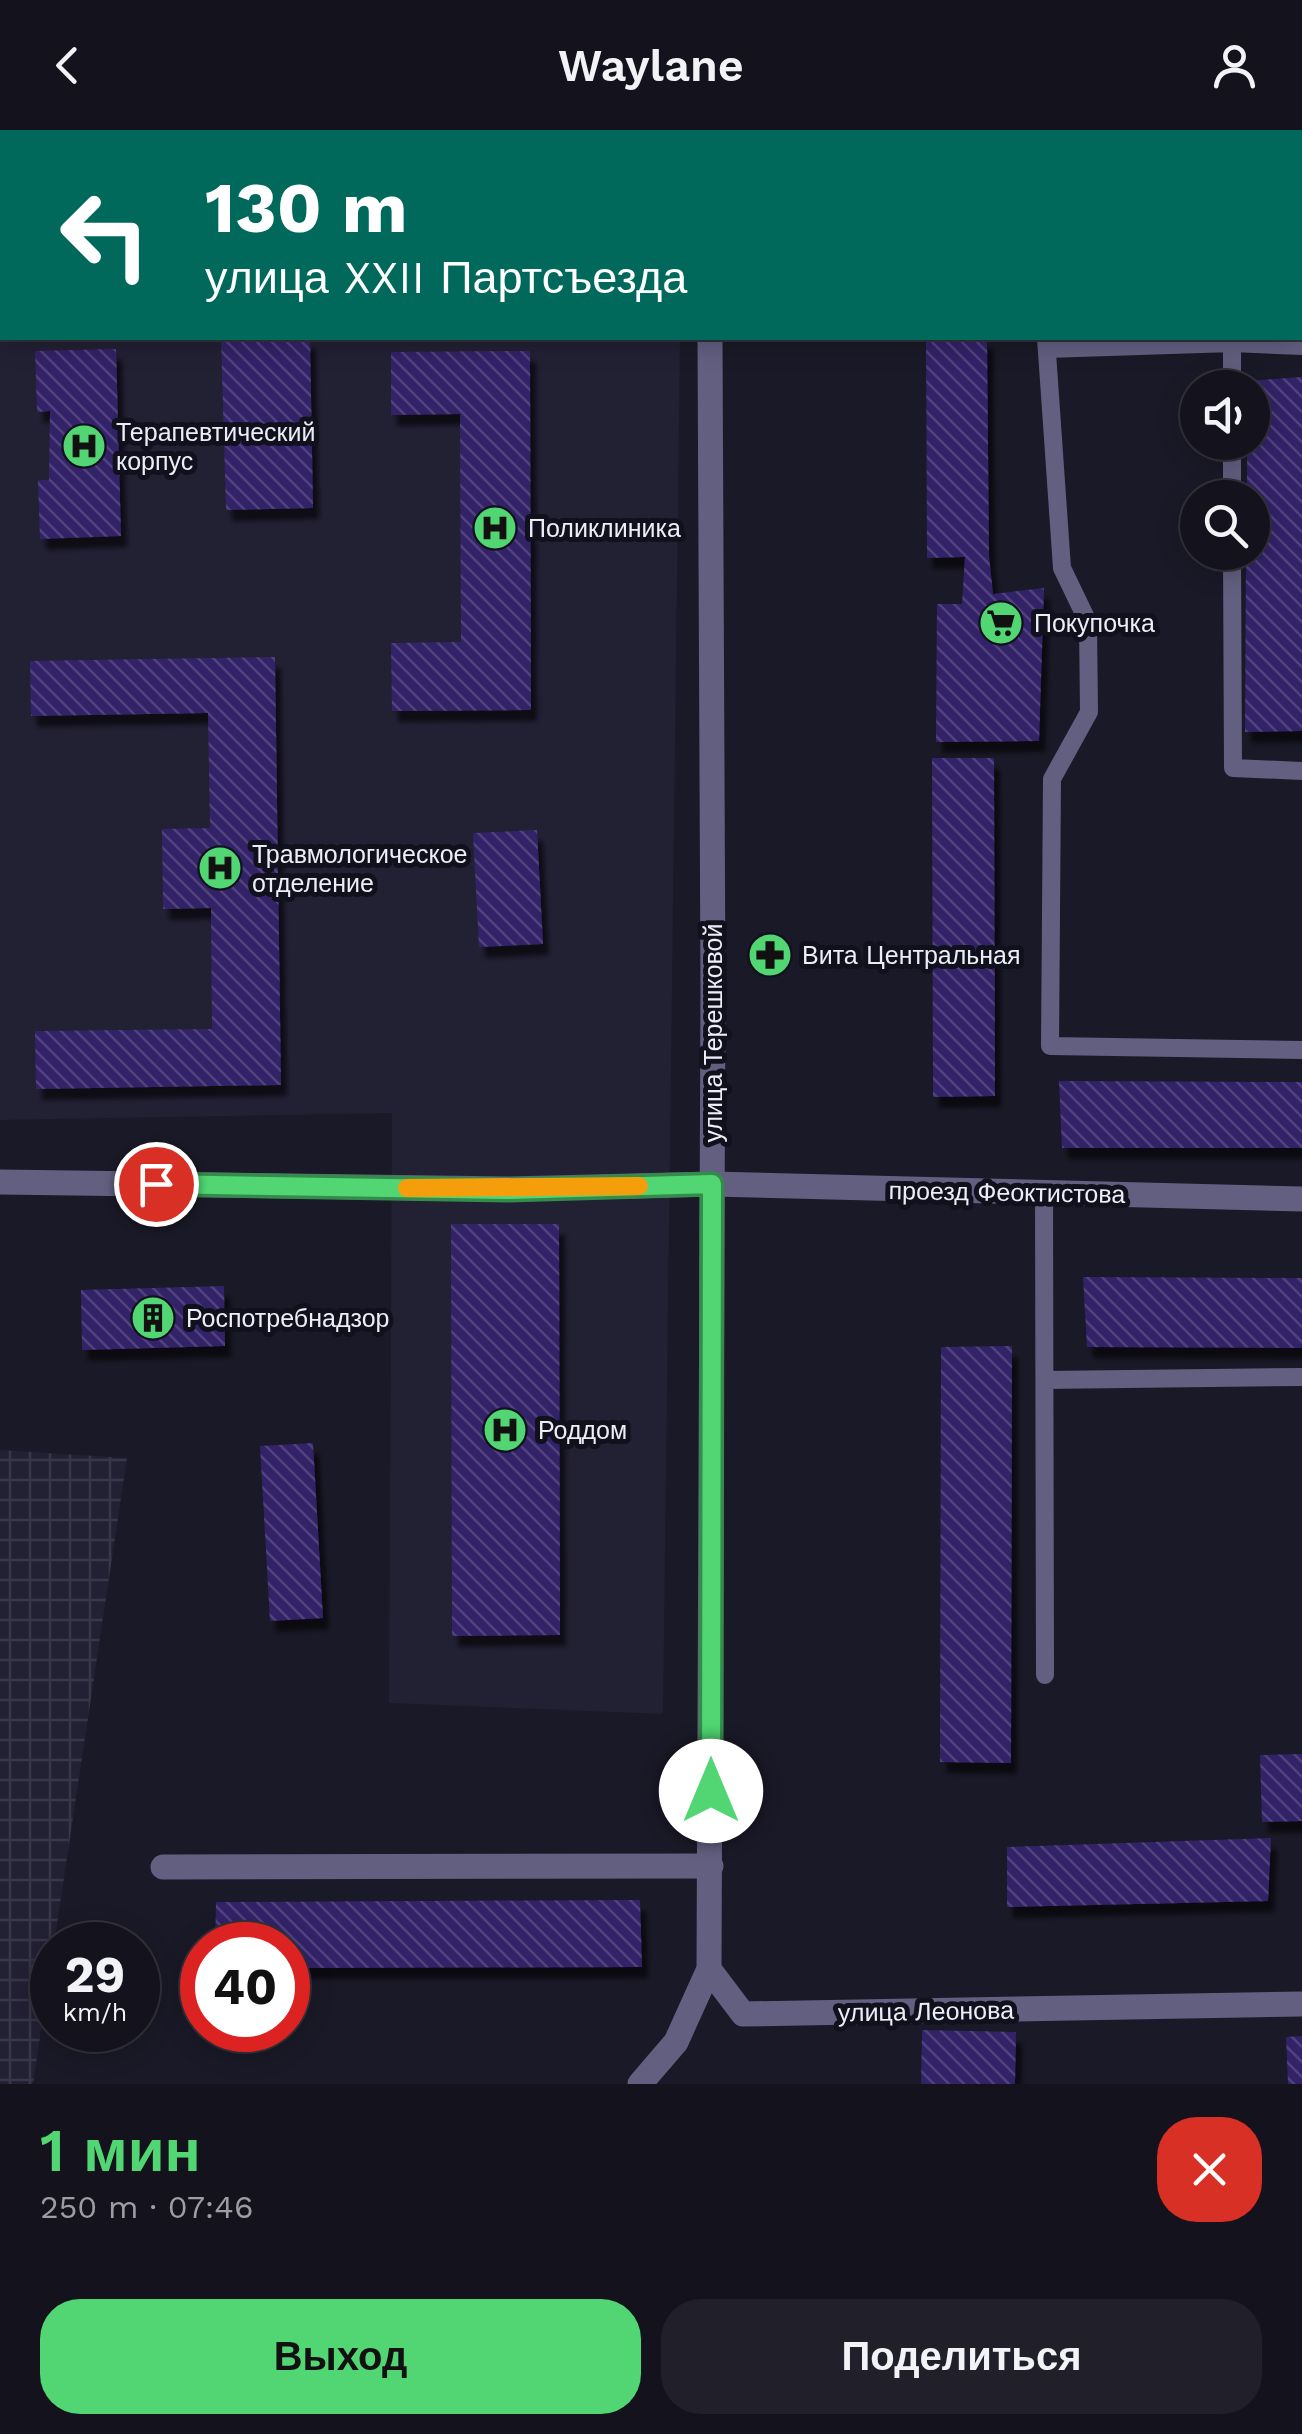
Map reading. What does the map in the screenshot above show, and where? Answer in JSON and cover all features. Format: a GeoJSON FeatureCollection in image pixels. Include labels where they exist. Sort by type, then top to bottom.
{"type":"FeatureCollection","features":[{"type":"Feature","properties":{"kind":"street","name":"улица Терешковой"},"geometry":{"type":"LineString","coordinates":[[709,1969],[710,340]]}},
{"type":"Feature","properties":{"kind":"street","name":"проезд Феоктистова"},"geometry":{"type":"LineString","coordinates":[[0,1182],[508,1190],[712,1184],[1302,1199]]}},
{"type":"Feature","properties":{"kind":"street"},"geometry":{"type":"LineString","coordinates":[[164,1867],[711,1866]]}},
{"type":"Feature","properties":{"kind":"street"},"geometry":{"type":"LineString","coordinates":[[640,2084],[676,2042],[709,1969]]}},
{"type":"Feature","properties":{"kind":"street","name":"улица Леонова"},"geometry":{"type":"LineString","coordinates":[[709,1969],[743,2014],[1302,2004]]}},
{"type":"Feature","properties":{"kind":"lane"},"geometry":{"type":"LineString","coordinates":[[1302,346],[1047,343],[1062,568],[1088,622],[1088,712],[1052,778],[1050,1046],[1302,1050]]}},
{"type":"Feature","properties":{"kind":"lane"},"geometry":{"type":"LineString","coordinates":[[1232,343],[1232,370]]}},
{"type":"Feature","properties":{"kind":"lane"},"geometry":{"type":"LineString","coordinates":[[1232,570],[1232,768],[1302,771]]}},
{"type":"Feature","properties":{"kind":"lane"},"geometry":{"type":"LineString","coordinates":[[1044,1192],[1046,1675]]}},
{"type":"Feature","properties":{"kind":"lane"},"geometry":{"type":"LineString","coordinates":[[1045,1380],[1302,1377]]}},
{"type":"Feature","properties":{"kind":"shaded area"},"geometry":{"type":"Polygon","coordinates":[[[0,340],[680,340],[663,1714],[389,1703],[392,1113],[0,1120],[0,340]]]}},
{"type":"Feature","properties":{"kind":"shaded area"},"geometry":{"type":"Polygon","coordinates":[[[0,1450],[127,1458],[57,1922],[30,1922],[30,2052],[38,2052],[33,2084],[0,2084],[0,1450]]]}},
{"type":"Feature","properties":{"kind":"building"},"geometry":{"type":"Polygon","coordinates":[[[221,340],[310,340],[313,508],[226,510],[221,340]]]}},
{"type":"Feature","properties":{"kind":"building"},"geometry":{"type":"Polygon","coordinates":[[[926,340],[987,340],[989,556],[993,594],[1044,588],[1039,741],[936,742],[937,604],[962,604],[965,557],[927,558],[926,340]]]}},
{"type":"Feature","properties":{"kind":"building","name":"Терапевтический корпус"},"geometry":{"type":"Polygon","coordinates":[[[116,349],[121,536],[40,539],[38,480],[49,480],[50,411],[37,412],[35,351],[116,349]]]}},
{"type":"Feature","properties":{"kind":"building","name":"Поликлиника"},"geometry":{"type":"Polygon","coordinates":[[[530,351],[531,710],[392,711],[391,643],[461,642],[460,414],[391,415],[391,352],[530,351]]]}},
{"type":"Feature","properties":{"kind":"building"},"geometry":{"type":"Polygon","coordinates":[[[1302,377],[1302,731],[1245,732],[1246,570],[1270,570],[1270,480],[1247,480],[1247,460],[1270,460],[1270,379],[1302,377]]]}},
{"type":"Feature","properties":{"kind":"building","name":"Травмологическое отделение"},"geometry":{"type":"Polygon","coordinates":[[[275,657],[281,1085],[36,1089],[35,1031],[212,1029],[211,908],[163,909],[162,829],[210,828],[208,713],[31,716],[30,661],[275,657]]]}},
{"type":"Feature","properties":{"kind":"building"},"geometry":{"type":"Polygon","coordinates":[[[932,758],[994,758],[995,1096],[933,1097],[932,758]]]}},
{"type":"Feature","properties":{"kind":"building"},"geometry":{"type":"Polygon","coordinates":[[[537,830],[543,944],[479,947],[473,833],[537,830]]]}},
{"type":"Feature","properties":{"kind":"building"},"geometry":{"type":"Polygon","coordinates":[[[1059,1081],[1302,1082],[1302,1148],[1062,1148],[1059,1081]]]}},
{"type":"Feature","properties":{"kind":"building","name":"Роддом"},"geometry":{"type":"Polygon","coordinates":[[[451,1224],[559,1224],[560,1635],[452,1636],[451,1224]]]}},
{"type":"Feature","properties":{"kind":"building"},"geometry":{"type":"Polygon","coordinates":[[[1083,1277],[1302,1278],[1302,1348],[1087,1347],[1083,1277]]]}},
{"type":"Feature","properties":{"kind":"building","name":"Роспотребнадзор"},"geometry":{"type":"Polygon","coordinates":[[[224,1286],[225,1346],[82,1350],[81,1290],[224,1286]]]}},
{"type":"Feature","properties":{"kind":"building"},"geometry":{"type":"Polygon","coordinates":[[[1012,1346],[1011,1763],[940,1762],[941,1347],[1012,1346]]]}},
{"type":"Feature","properties":{"kind":"building"},"geometry":{"type":"Polygon","coordinates":[[[313,1443],[323,1618],[270,1621],[260,1446],[313,1443]]]}},
{"type":"Feature","properties":{"kind":"building"},"geometry":{"type":"Polygon","coordinates":[[[1302,1754],[1302,1821],[1262,1822],[1260,1755],[1302,1754]]]}},
{"type":"Feature","properties":{"kind":"building"},"geometry":{"type":"Polygon","coordinates":[[[1271,1838],[1268,1901],[1007,1907],[1007,1847],[1271,1838]]]}},
{"type":"Feature","properties":{"kind":"building"},"geometry":{"type":"Polygon","coordinates":[[[640,1900],[642,1967],[310,1968],[310,1922],[216,1922],[216,1902],[640,1900]]]}},
{"type":"Feature","properties":{"kind":"building"},"geometry":{"type":"Polygon","coordinates":[[[922,2030],[1016,2032],[1015,2084],[921,2084],[922,2030]]]}},
{"type":"Feature","properties":{"kind":"building"},"geometry":{"type":"Polygon","coordinates":[[[1302,2036],[1302,2084],[1288,2084],[1286,2037],[1302,2036]]]}},
{"type":"Feature","properties":{"kind":"slow traffic"},"geometry":{"type":"LineString","coordinates":[[407,1188],[639,1186]]}},
{"type":"Feature","properties":{"kind":"place","name":"Терапевтический корпус"},"geometry":{"type":"Point","coordinates":[84,446]}},
{"type":"Feature","properties":{"kind":"place","name":"Поликлиника"},"geometry":{"type":"Point","coordinates":[495,528]}},
{"type":"Feature","properties":{"kind":"place","name":"Покупочка"},"geometry":{"type":"Point","coordinates":[1001,623]}},
{"type":"Feature","properties":{"kind":"place","name":"Травмологическое отделение"},"geometry":{"type":"Point","coordinates":[220,868]}},
{"type":"Feature","properties":{"kind":"place","name":"Вита Центральная"},"geometry":{"type":"Point","coordinates":[770,955]}},
{"type":"Feature","properties":{"kind":"place","name":"Роспотребнадзор"},"geometry":{"type":"Point","coordinates":[153,1318]}},
{"type":"Feature","properties":{"kind":"place","name":"Роддом"},"geometry":{"type":"Point","coordinates":[505,1430]}},
{"type":"Feature","properties":{"kind":"route"},"geometry":{"type":"LineString","coordinates":[[156,1184],[508,1190],[712,1184],[711,1791]]}}]}
